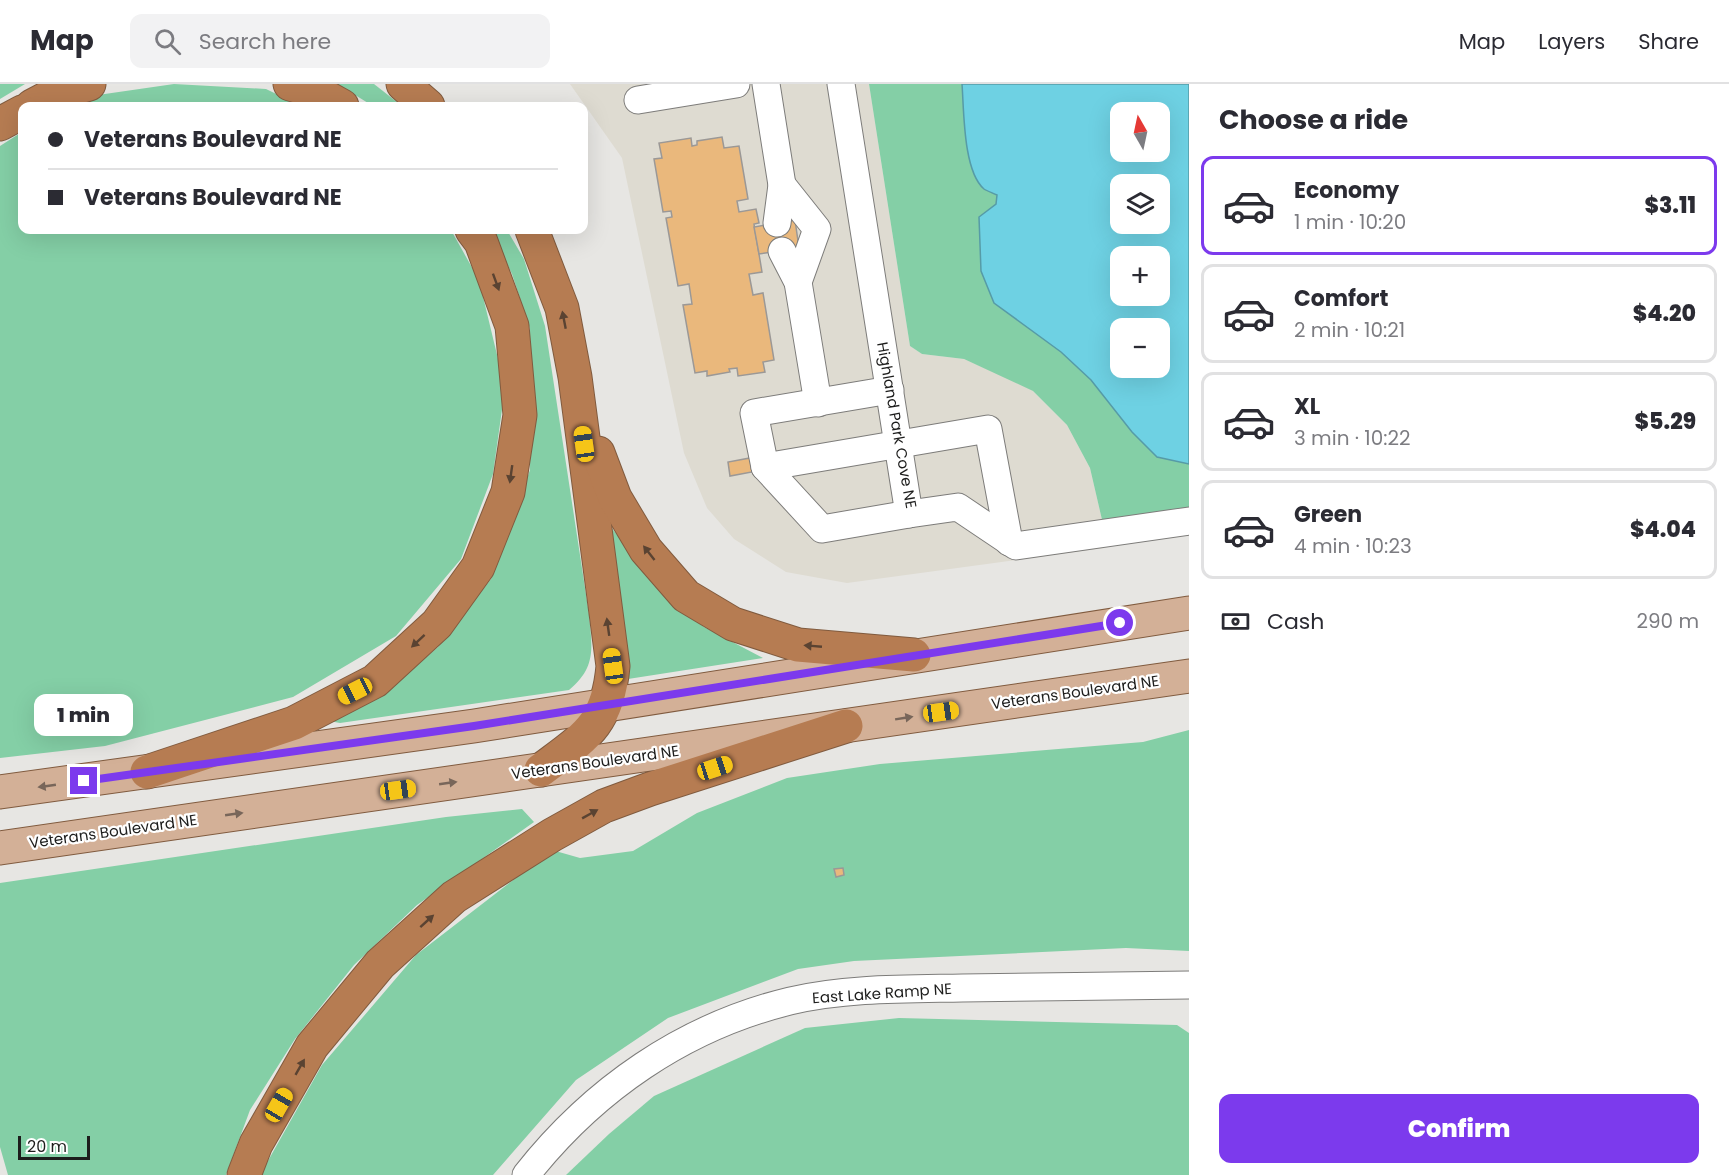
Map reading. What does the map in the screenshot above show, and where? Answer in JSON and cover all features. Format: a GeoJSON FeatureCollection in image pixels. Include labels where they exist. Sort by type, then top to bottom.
{"type":"FeatureCollection","features":[{"type":"Feature","properties":{"kind":"highway"},"geometry":{"type":"LineString","coordinates":[[40,102],[53,95],[88,84]]}},
{"type":"Feature","properties":{"kind":"highway"},"geometry":{"type":"LineString","coordinates":[[290,84],[315,91],[335,102]]}},
{"type":"Feature","properties":{"kind":"highway"},"geometry":{"type":"LineString","coordinates":[[403,84],[423,102]]}},
{"type":"Feature","properties":{"kind":"highway"},"geometry":{"type":"LineString","coordinates":[[0,124],[18,114]]}},
{"type":"Feature","properties":{"kind":"highway"},"geometry":{"type":"LineString","coordinates":[[147,772],[294,723],[375,681],[437,624],[478,567],[508,492],[520,415],[512,326],[481,242],[475,234]]}},
{"type":"Feature","properties":{"kind":"highway"},"geometry":{"type":"LineString","coordinates":[[533,234],[562,308],[575,377],[613,666],[606,705],[597,724],[577,743],[541,770]]}},
{"type":"Feature","properties":{"kind":"highway"},"geometry":{"type":"LineString","coordinates":[[575,377],[596,447],[615,498],[646,550],[686,596],[733,624],[798,645],[914,655]]}},
{"type":"Feature","properties":{"kind":"highway"},"geometry":{"type":"LineString","coordinates":[[244,1175],[256,1144],[312,1046],[380,963],[454,897],[552,835],[604,806],[846,726]]}},
{"type":"Feature","properties":{"kind":"main road"},"geometry":{"type":"LineString","coordinates":[[0,792],[606,705],[1189,613]]}},
{"type":"Feature","properties":{"kind":"main road","name":"Veterans Boulevard NE"},"geometry":{"type":"LineString","coordinates":[[0,848],[1189,676]]}},
{"type":"Feature","properties":{"kind":"street"},"geometry":{"type":"LineString","coordinates":[[638,100],[736,84]]}},
{"type":"Feature","properties":{"kind":"street"},"geometry":{"type":"LineString","coordinates":[[766,84],[782,185],[777,223]]}},
{"type":"Feature","properties":{"kind":"street","name":"Highland Park Cove NE"},"geometry":{"type":"LineString","coordinates":[[841,84],[909,514],[1001,500]]}},
{"type":"Feature","properties":{"kind":"street"},"geometry":{"type":"LineString","coordinates":[[782,185],[817,229],[798,282]]}},
{"type":"Feature","properties":{"kind":"street"},"geometry":{"type":"LineString","coordinates":[[782,251],[798,282],[818,403]]}},
{"type":"Feature","properties":{"kind":"street"},"geometry":{"type":"LineString","coordinates":[[890,390],[754,413],[765,467],[822,529],[909,514]]}},
{"type":"Feature","properties":{"kind":"street"},"geometry":{"type":"LineString","coordinates":[[765,467],[988,429],[1009,542]]}},
{"type":"Feature","properties":{"kind":"street"},"geometry":{"type":"LineString","coordinates":[[958,507],[1016,546],[1189,521]]}},
{"type":"Feature","properties":{"kind":"street","name":"East Lake Ramp NE"},"geometry":{"type":"LineString","coordinates":[[525,1175],[551,1143],[587,1107],[635,1070],[675,1045],[742,1016],[790,1001],[842,993],[910,989],[1189,986]]}},
{"type":"Feature","properties":{"kind":"shaded area"},"geometry":{"type":"Polygon","coordinates":[[[570,84],[869,84],[910,346],[922,354],[964,359],[1016,382],[1033,391],[1067,425],[1090,468],[1103,524],[1104,548],[847,583],[786,572],[734,539],[707,508],[684,453],[622,158],[588,110],[588,102],[583,102],[570,84]]]}},
{"type":"Feature","properties":{"kind":"green space"},"geometry":{"type":"Polygon","coordinates":[[[0,84],[25,84],[0,99],[0,84]]]}},
{"type":"Feature","properties":{"kind":"green space"},"geometry":{"type":"Polygon","coordinates":[[[174,84],[266,89],[293,102],[79,102],[91,96],[174,84]]]}},
{"type":"Feature","properties":{"kind":"green space"},"geometry":{"type":"Polygon","coordinates":[[[337,84],[374,84],[397,102],[366,102],[337,84]]]}},
{"type":"Feature","properties":{"kind":"green space"},"geometry":{"type":"Polygon","coordinates":[[[869,84],[1189,84],[1189,511],[1103,524],[1090,468],[1067,425],[1033,391],[964,359],[922,354],[910,346],[869,84]]]}},
{"type":"Feature","properties":{"kind":"green space"},"geometry":{"type":"Polygon","coordinates":[[[18,135],[18,234],[453,234],[479,280],[505,388],[493,474],[461,559],[396,636],[293,697],[105,746],[0,758],[0,146],[18,135]]]}},
{"type":"Feature","properties":{"kind":"green space"},"geometry":{"type":"Polygon","coordinates":[[[492,234],[509,234],[524,259],[545,326],[589,614],[591,656],[588,665],[569,690],[340,723],[324,720],[384,694],[438,647],[491,579],[530,470],[530,329],[512,274],[492,234]]]}},
{"type":"Feature","properties":{"kind":"green space"},"geometry":{"type":"Polygon","coordinates":[[[607,522],[664,595],[704,627],[763,658],[628,679],[607,522]]]}},
{"type":"Feature","properties":{"kind":"green space"},"geometry":{"type":"Polygon","coordinates":[[[1189,730],[1189,951],[1126,948],[854,961],[798,969],[668,1018],[576,1080],[493,1175],[260,1175],[322,1065],[416,955],[552,850],[580,858],[633,851],[697,813],[787,778],[880,764],[1143,742],[1189,730]]]}},
{"type":"Feature","properties":{"kind":"green space"},"geometry":{"type":"Polygon","coordinates":[[[522,809],[534,822],[417,905],[354,965],[295,1039],[250,1110],[226,1175],[8,1175],[0,1147],[0,883],[446,817],[522,809]]]}},
{"type":"Feature","properties":{"kind":"green space"},"geometry":{"type":"Polygon","coordinates":[[[899,1018],[1177,1025],[1189,1033],[1189,1175],[566,1175],[654,1096],[805,1028],[899,1018]]]}},
{"type":"Feature","properties":{"kind":"water"},"geometry":{"type":"Polygon","coordinates":[[[962,84],[1189,84],[1189,464],[1157,457],[1132,432],[1091,380],[1061,352],[994,303],[981,271],[979,217],[996,204],[997,195],[984,189],[977,180],[968,155],[962,84]]]}},
{"type":"Feature","properties":{"kind":"building"},"geometry":{"type":"Polygon","coordinates":[[[722,137],[724,148],[739,146],[748,199],[737,201],[739,212],[756,209],[759,223],[754,224],[762,272],[749,274],[753,295],[763,293],[774,360],[763,362],[765,372],[738,376],[737,368],[729,369],[730,372],[707,376],[707,371],[695,373],[683,305],[692,304],[689,284],[678,286],[666,218],[672,217],[671,211],[663,212],[654,159],[662,158],[659,143],[691,138],[692,146],[697,145],[697,141],[722,137]]]}},
{"type":"Feature","properties":{"kind":"building"},"geometry":{"type":"Polygon","coordinates":[[[795,220],[799,248],[759,254],[754,227],[795,220]]]}},
{"type":"Feature","properties":{"kind":"building"},"geometry":{"type":"Polygon","coordinates":[[[750,458],[752,472],[730,476],[728,462],[750,458]]]}},
{"type":"Feature","properties":{"kind":"building"},"geometry":{"type":"Polygon","coordinates":[[[843,868],[844,875],[836,877],[834,869],[843,868]]]}},
{"type":"Feature","properties":{"kind":"route"},"geometry":{"type":"LineString","coordinates":[[84,781],[474,726],[1120,623]]}}]}
